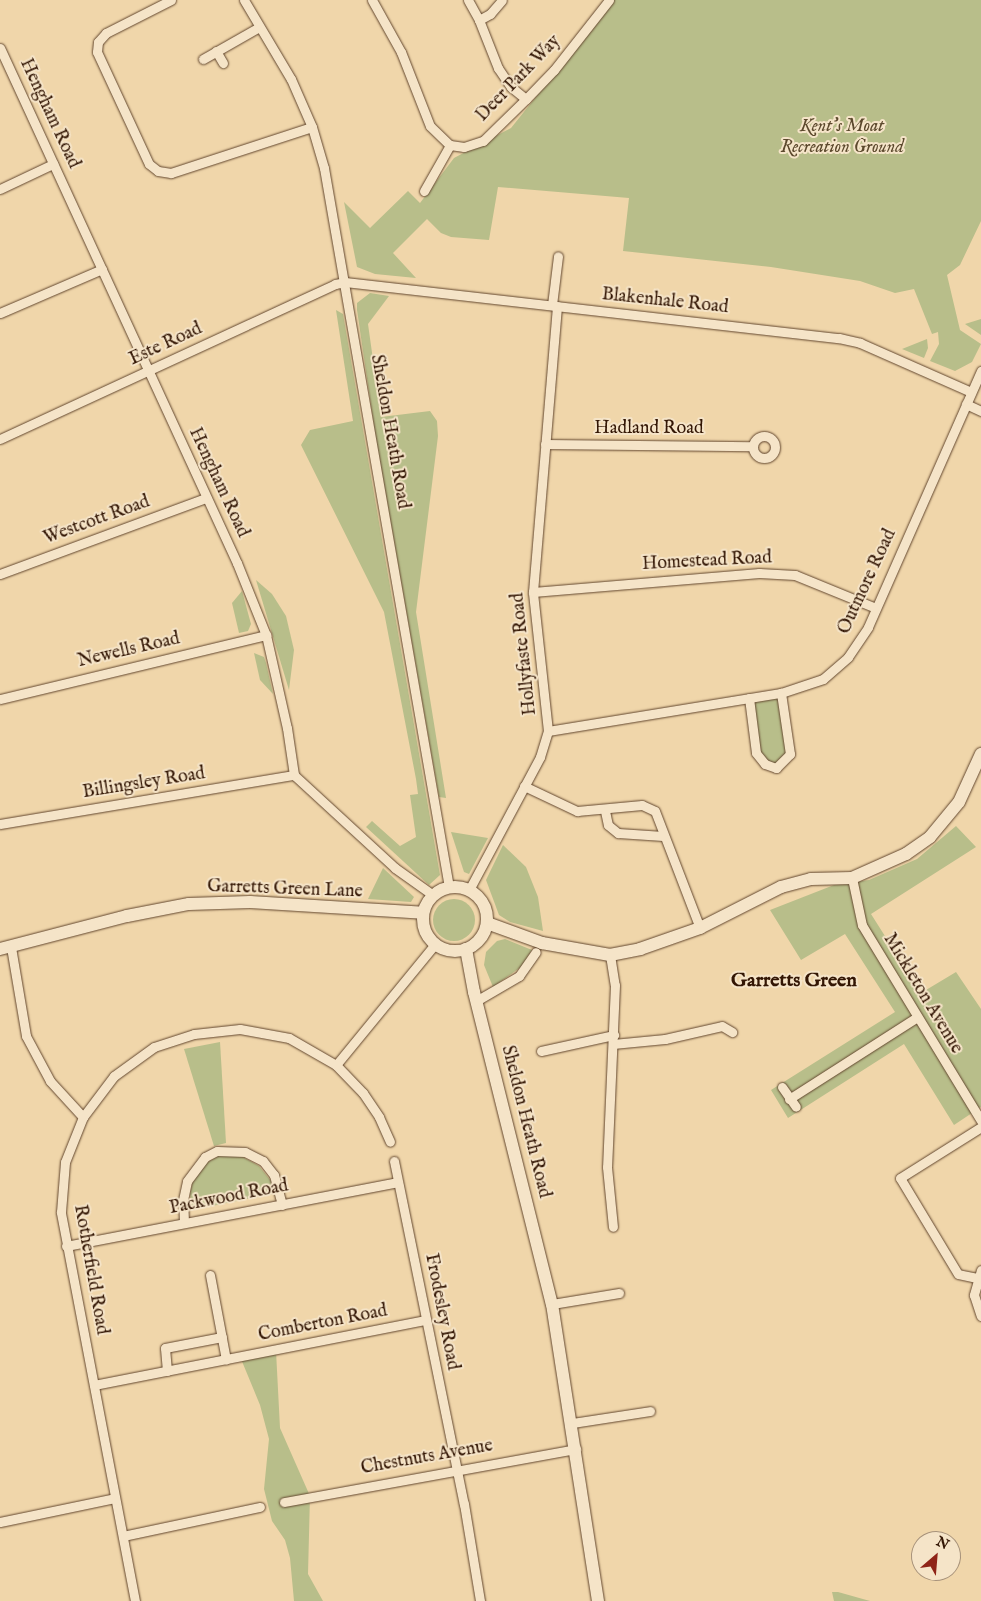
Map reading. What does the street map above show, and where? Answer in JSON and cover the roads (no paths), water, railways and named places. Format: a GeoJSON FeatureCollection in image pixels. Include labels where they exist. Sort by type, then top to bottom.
{"type":"FeatureCollection","features":[{"type":"Feature","properties":{"kind":"street"},"geometry":{"type":"LineString","coordinates":[[171,0],[106,33],[98,42],[97,52],[149,164],[158,171],[171,173],[312,127]]}},
{"type":"Feature","properties":{"kind":"street","name":"Sheldon Heath Road"},"geometry":{"type":"LineString","coordinates":[[244,0],[291,79],[312,127],[324,168],[346,282],[449,887]]}},
{"type":"Feature","properties":{"kind":"street"},"geometry":{"type":"LineString","coordinates":[[372,0],[401,52],[430,126],[450,145],[424,191]]}},
{"type":"Feature","properties":{"kind":"street"},"geometry":{"type":"LineString","coordinates":[[468,0],[479,20],[498,68],[511,87],[526,99]]}},
{"type":"Feature","properties":{"kind":"street"},"geometry":{"type":"LineString","coordinates":[[479,20],[490,14],[502,0]]}},
{"type":"Feature","properties":{"kind":"street","name":"Deer Park Way"},"geometry":{"type":"LineString","coordinates":[[450,145],[464,147],[483,141],[554,70],[610,0]]}},
{"type":"Feature","properties":{"kind":"street"},"geometry":{"type":"LineString","coordinates":[[203,58],[259,27]]}},
{"type":"Feature","properties":{"kind":"street","name":"Hengham Road"},"geometry":{"type":"LineString","coordinates":[[0,48],[150,371],[266,635],[287,728],[294,775]]}},
{"type":"Feature","properties":{"kind":"street"},"geometry":{"type":"LineString","coordinates":[[216,51],[223,63]]}},
{"type":"Feature","properties":{"kind":"street"},"geometry":{"type":"LineString","coordinates":[[0,189],[54,164]]}},
{"type":"Feature","properties":{"kind":"street","name":"Hollyfaste Road"},"geometry":{"type":"LineString","coordinates":[[469,890],[540,757],[548,731],[533,592],[558,256]]}},
{"type":"Feature","properties":{"kind":"street"},"geometry":{"type":"LineString","coordinates":[[0,313],[102,269]]}},
{"type":"Feature","properties":{"kind":"street","name":"Blakenhale Road"},"geometry":{"type":"LineString","coordinates":[[346,282],[839,338],[860,343],[971,392]]}},
{"type":"Feature","properties":{"kind":"street","name":"Este Road"},"geometry":{"type":"LineString","coordinates":[[0,439],[335,284],[346,282]]}},
{"type":"Feature","properties":{"kind":"street","name":"Outmore Road"},"geometry":{"type":"LineString","coordinates":[[548,731],[781,693],[823,679],[858,644],[876,608],[971,392],[979,381],[981,371]]}},
{"type":"Feature","properties":{"kind":"street"},"geometry":{"type":"LineString","coordinates":[[966,404],[981,411]]}},
{"type":"Feature","properties":{"kind":"street","name":"Hadland Road"},"geometry":{"type":"LineString","coordinates":[[545,444],[753,446]]}},
{"type":"Feature","properties":{"kind":"street","name":"Westcott Road"},"geometry":{"type":"LineString","coordinates":[[0,574],[206,498]]}},
{"type":"Feature","properties":{"kind":"street","name":"Homestead Road"},"geometry":{"type":"LineString","coordinates":[[533,592],[759,573],[796,575],[876,608]]}},
{"type":"Feature","properties":{"kind":"street","name":"Newells Road"},"geometry":{"type":"LineString","coordinates":[[0,699],[266,635]]}},
{"type":"Feature","properties":{"kind":"street"},"geometry":{"type":"LineString","coordinates":[[749,698],[756,753],[765,764],[776,768],[790,754],[781,693]]}},
{"type":"Feature","properties":{"kind":"street"},"geometry":{"type":"LineString","coordinates":[[486,923],[542,943],[610,956],[640,949],[700,928],[781,887],[812,879],[852,878],[906,854],[930,837],[959,802],[981,754]]}},
{"type":"Feature","properties":{"kind":"street"},"geometry":{"type":"LineString","coordinates":[[294,775],[395,868],[433,895]]}},
{"type":"Feature","properties":{"kind":"street","name":"Billingsley Road"},"geometry":{"type":"LineString","coordinates":[[0,824],[294,775]]}},
{"type":"Feature","properties":{"kind":"street"},"geometry":{"type":"LineString","coordinates":[[524,786],[577,811],[642,805],[654,811],[700,928]]}},
{"type":"Feature","properties":{"kind":"street"},"geometry":{"type":"LineString","coordinates":[[604,810],[608,825],[618,833],[664,836]]}},
{"type":"Feature","properties":{"kind":"street","name":"Mickleton Avenue"},"geometry":{"type":"LineString","coordinates":[[852,878],[862,925],[981,1121]]}},
{"type":"Feature","properties":{"kind":"street"},"geometry":{"type":"LineString","coordinates":[[449,887],[469,890],[484,905],[486,923],[480,938],[466,949],[447,950],[435,944],[426,934],[423,914],[433,895],[449,887]]}},
{"type":"Feature","properties":{"kind":"street","name":"Garretts Green Lane"},"geometry":{"type":"LineString","coordinates":[[5,948],[126,916],[189,904],[250,902],[423,914]]}},
{"type":"Feature","properties":{"kind":"street"},"geometry":{"type":"LineString","coordinates":[[336,1065],[435,944]]}},
{"type":"Feature","properties":{"kind":"street"},"geometry":{"type":"LineString","coordinates":[[5,948],[26,1036],[50,1081],[83,1117]]}},
{"type":"Feature","properties":{"kind":"street","name":"Sheldon Heath Road"},"geometry":{"type":"LineString","coordinates":[[466,949],[476,1001],[552,1304],[572,1422],[598,1601]]}},
{"type":"Feature","properties":{"kind":"street"},"geometry":{"type":"LineString","coordinates":[[476,1001],[519,976],[536,952]]}},
{"type":"Feature","properties":{"kind":"street"},"geometry":{"type":"LineString","coordinates":[[610,956],[615,985],[607,1167],[613,1227]]}},
{"type":"Feature","properties":{"kind":"street"},"geometry":{"type":"LineString","coordinates":[[789,1099],[917,1017]]}},
{"type":"Feature","properties":{"kind":"street"},"geometry":{"type":"LineString","coordinates":[[541,1051],[613,1039],[665,1038],[724,1022],[732,1032]]}},
{"type":"Feature","properties":{"kind":"street","name":"Rotherfield Road"},"geometry":{"type":"LineString","coordinates":[[135,1601],[61,1212],[62,1179],[70,1146],[83,1117],[98,1094],[134,1060],[169,1041],[216,1029],[260,1031],[289,1038],[336,1065],[364,1093],[380,1117],[390,1142]]}},
{"type":"Feature","properties":{"kind":"street"},"geometry":{"type":"LineString","coordinates":[[782,1088],[796,1107]]}},
{"type":"Feature","properties":{"kind":"street"},"geometry":{"type":"LineString","coordinates":[[981,1127],[900,1178],[958,1274],[979,1274],[974,1295],[981,1316]]}},
{"type":"Feature","properties":{"kind":"street"},"geometry":{"type":"LineString","coordinates":[[184,1223],[183,1200],[187,1181],[205,1157],[217,1151],[245,1152],[263,1161],[274,1175],[282,1205]]}},
{"type":"Feature","properties":{"kind":"street","name":"Frodesley Road"},"geometry":{"type":"LineString","coordinates":[[394,1161],[455,1469],[464,1504],[480,1601]]}},
{"type":"Feature","properties":{"kind":"street","name":"Packwood Road"},"geometry":{"type":"LineString","coordinates":[[66,1246],[397,1182]]}},
{"type":"Feature","properties":{"kind":"street"},"geometry":{"type":"LineString","coordinates":[[210,1275],[226,1360]]}},
{"type":"Feature","properties":{"kind":"street"},"geometry":{"type":"LineString","coordinates":[[552,1304],[619,1293]]}},
{"type":"Feature","properties":{"kind":"street","name":"Comberton Road"},"geometry":{"type":"LineString","coordinates":[[94,1385],[426,1320]]}},
{"type":"Feature","properties":{"kind":"street"},"geometry":{"type":"LineString","coordinates":[[167,1371],[165,1348],[222,1337]]}},
{"type":"Feature","properties":{"kind":"street"},"geometry":{"type":"LineString","coordinates":[[572,1422],[650,1411]]}},
{"type":"Feature","properties":{"kind":"street","name":"Chestnuts Avenue"},"geometry":{"type":"LineString","coordinates":[[284,1502],[455,1469],[576,1449]]}},
{"type":"Feature","properties":{"kind":"street"},"geometry":{"type":"LineString","coordinates":[[0,1522],[115,1498]]}},
{"type":"Feature","properties":{"kind":"street"},"geometry":{"type":"LineString","coordinates":[[123,1536],[260,1507]]}},
{"type":"Feature","properties":{"kind":"district","name":"Garretts Green"},"geometry":{"type":"Point","coordinates":[794,980]}},
{"type":"Feature","properties":{"kind":"park label","name":"Kent's Moat Recreation Ground"},"geometry":{"type":"Point","coordinates":[842,138]}}]}
